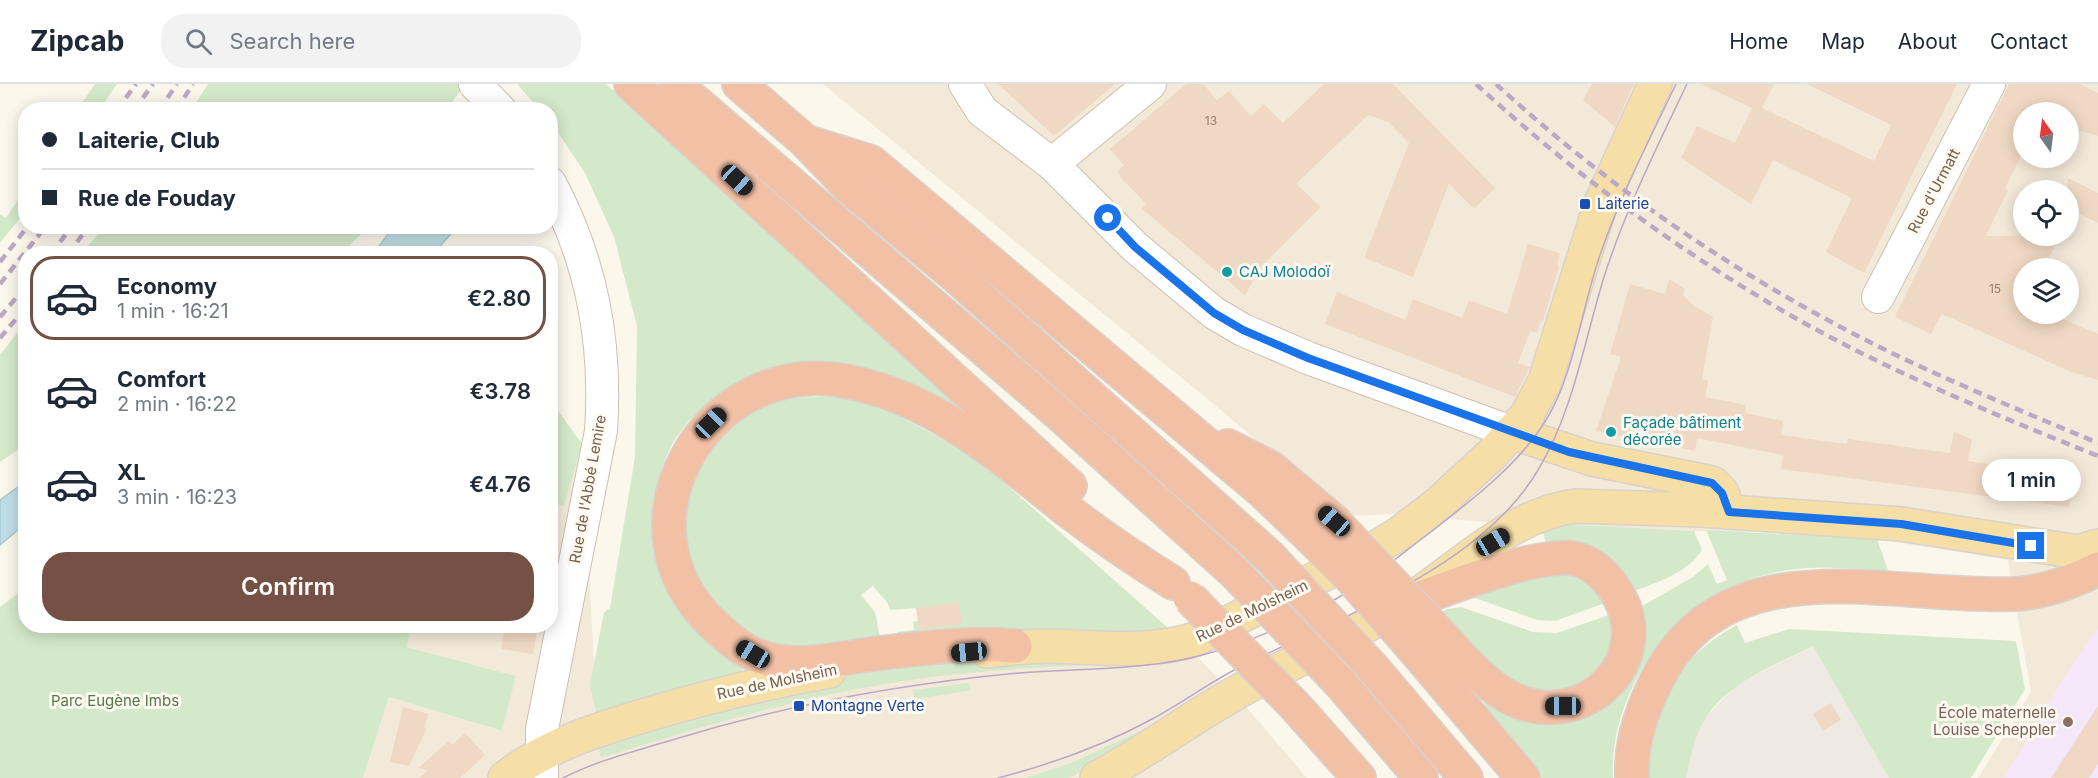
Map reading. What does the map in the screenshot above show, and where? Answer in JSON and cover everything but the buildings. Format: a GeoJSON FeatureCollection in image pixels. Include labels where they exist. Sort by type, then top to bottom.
{"type":"FeatureCollection","features":[{"type":"Feature","properties":{"kind":"highway"},"geometry":{"type":"LineString","coordinates":[[631,84],[980,402],[1182,590],[1296,707],[1359,778]]}},
{"type":"Feature","properties":{"kind":"highway"},"geometry":{"type":"LineString","coordinates":[[675,84],[1057,412],[1236,574],[1341,684],[1421,778]]}},
{"type":"Feature","properties":{"kind":"highway"},"geometry":{"type":"LineString","coordinates":[[739,84],[805,141],[849,187],[959,279],[1269,556],[1373,668],[1466,778]]}},
{"type":"Feature","properties":{"kind":"highway"},"geometry":{"type":"LineString","coordinates":[[805,141],[871,162],[1262,491],[1321,528],[1351,578],[1427,641],[1472,668],[1506,695],[1528,705],[1563,706],[1590,698],[1615,675],[1624,662],[1629,644],[1621,604],[1597,569],[1571,558],[1557,558],[1520,565],[1403,604]]}},
{"type":"Feature","properties":{"kind":"highway"},"geometry":{"type":"LineString","coordinates":[[1015,646],[968,645],[877,653],[845,660],[788,662],[753,654],[733,642],[705,616],[690,595],[670,540],[670,501],[682,463],[699,435],[723,411],[747,396],[786,382],[816,379],[845,381],[925,408],[963,429],[1120,549],[1182,590]]}},
{"type":"Feature","properties":{"kind":"highway"},"geometry":{"type":"LineString","coordinates":[[1632,778],[1635,740],[1640,718],[1664,667],[1678,647],[1695,631],[1740,602],[1768,592],[1829,585],[2017,594],[2065,585],[2098,569]]}},
{"type":"Feature","properties":{"kind":"highway"},"geometry":{"type":"LineString","coordinates":[[1427,641],[1523,778]]}},
{"type":"Feature","properties":{"kind":"main road","name":"Rue de Molsheim"},"geometry":{"type":"LineString","coordinates":[[506,777],[542,754],[592,731],[733,690],[892,660],[1015,646],[1132,649],[1165,647],[1196,639],[1374,549],[1401,533],[1439,503],[1512,432],[1535,403],[1545,381],[1602,204],[1655,84]]}},
{"type":"Feature","properties":{"kind":"main road"},"geometry":{"type":"LineString","coordinates":[[1512,432],[1592,459],[1712,483],[1722,493],[1729,512]]}},
{"type":"Feature","properties":{"kind":"main road"},"geometry":{"type":"LineString","coordinates":[[1097,778],[1240,690],[1369,625],[1493,542],[1532,519],[1555,509],[1575,506],[1729,512],[1901,524],[2078,552],[2098,546]]}},
{"type":"Feature","properties":{"kind":"street"},"geometry":{"type":"LineString","coordinates":[[474,84],[492,102]]}},
{"type":"Feature","properties":{"kind":"street"},"geometry":{"type":"LineString","coordinates":[[965,84],[982,111],[1052,164],[1135,247],[1214,313],[1243,330],[1308,358],[1512,432]]}},
{"type":"Feature","properties":{"kind":"street"},"geometry":{"type":"LineString","coordinates":[[1052,164],[1150,84]]}},
{"type":"Feature","properties":{"kind":"street","name":"Rue d'Urmatt"},"geometry":{"type":"LineString","coordinates":[[1878,297],[1989,84]]}},
{"type":"Feature","properties":{"kind":"street","name":"Rue de l'Abbé Lemire"},"geometry":{"type":"LineString","coordinates":[[542,754],[602,431],[604,389],[595,309],[581,247],[558,200]]}},
{"type":"Feature","properties":{"kind":"shaded area"},"geometry":{"type":"Polygon","coordinates":[[[823,84],[2098,84],[2098,778],[1978,778],[2031,692],[2008,560],[1844,534],[1551,528],[1395,514],[1344,516],[1222,411],[823,84]]]}},
{"type":"Feature","properties":{"kind":"shaded area"},"geometry":{"type":"Polygon","coordinates":[[[582,444],[597,717],[681,692],[1175,634],[1248,709],[1307,778],[363,778],[389,697],[501,731],[516,676],[407,647],[410,633],[558,633],[558,505],[564,506],[582,444]]]}},
{"type":"Feature","properties":{"kind":"shaded area","name":"École maternelle Louise Scheppler"},"geometry":{"type":"Polygon","coordinates":[[[2098,629],[2098,778],[2004,778],[2071,666],[2098,629]]]}},
{"type":"Feature","properties":{"kind":"shaded area"},"geometry":{"type":"Polygon","coordinates":[[[1814,646],[1889,778],[1686,778],[1692,748],[1704,719],[1737,684],[1814,646]]]}},
{"type":"Feature","properties":{"kind":"green space"},"geometry":{"type":"Polygon","coordinates":[[[95,84],[117,84],[105,102],[83,102],[95,84]]]}},
{"type":"Feature","properties":{"kind":"green space"},"geometry":{"type":"Polygon","coordinates":[[[208,84],[465,84],[452,102],[196,102],[208,84]]]}},
{"type":"Feature","properties":{"kind":"green space"},"geometry":{"type":"Polygon","coordinates":[[[517,84],[606,84],[703,167],[968,416],[749,380],[705,406],[683,428],[670,448],[661,471],[654,520],[656,545],[661,569],[670,592],[682,612],[700,634],[737,661],[743,672],[597,717],[590,685],[604,612],[610,608],[635,457],[637,326],[614,237],[585,173],[558,132],[558,102],[533,102],[517,84]]]}},
{"type":"Feature","properties":{"kind":"green space"},"geometry":{"type":"Polygon","coordinates":[[[18,200],[18,221],[0,243],[0,214],[6,218],[18,200]]]}},
{"type":"Feature","properties":{"kind":"green space"},"geometry":{"type":"Polygon","coordinates":[[[98,234],[361,234],[349,246],[88,246],[98,234]]]}},
{"type":"Feature","properties":{"kind":"green space"},"geometry":{"type":"Polygon","coordinates":[[[18,332],[18,450],[0,462],[0,355],[18,332]]]}},
{"type":"Feature","properties":{"kind":"green space"},"geometry":{"type":"Polygon","coordinates":[[[843,396],[895,414],[974,456],[1175,634],[898,640],[897,632],[914,630],[913,622],[918,621],[917,608],[890,610],[887,602],[873,586],[861,595],[875,612],[881,642],[840,654],[757,641],[710,604],[699,583],[688,549],[684,525],[687,504],[698,466],[727,430],[745,417],[783,398],[843,396]]]}},
{"type":"Feature","properties":{"kind":"green space"},"geometry":{"type":"Polygon","coordinates":[[[558,411],[582,444],[564,506],[558,505],[558,411]]]}},
{"type":"Feature","properties":{"kind":"green space"},"geometry":{"type":"Polygon","coordinates":[[[1575,515],[1576,525],[1694,531],[1702,550],[1680,571],[1632,592],[1546,544],[1542,528],[1575,515]]]}},
{"type":"Feature","properties":{"kind":"green space"},"geometry":{"type":"Polygon","coordinates":[[[1706,530],[1877,539],[1889,573],[1827,568],[1781,571],[1732,587],[1710,599],[1689,613],[1671,631],[1654,651],[1640,673],[1619,723],[1614,750],[1613,778],[1539,778],[1481,707],[1488,699],[1579,716],[1637,609],[1693,577],[1708,564],[1717,584],[1727,580],[1706,530]]]}},
{"type":"Feature","properties":{"kind":"green space"},"geometry":{"type":"Polygon","coordinates":[[[1562,568],[1596,587],[1605,603],[1555,621],[1537,620],[1464,594],[1562,568]]]}},
{"type":"Feature","properties":{"kind":"green space","name":"Parc Eugène Imbs"},"geometry":{"type":"Polygon","coordinates":[[[18,593],[18,633],[410,633],[407,647],[516,676],[502,731],[389,697],[363,778],[0,778],[0,607],[18,593]]]}},
{"type":"Feature","properties":{"kind":"green space"},"geometry":{"type":"Polygon","coordinates":[[[1461,607],[1533,632],[1557,633],[1609,615],[1614,630],[1612,648],[1600,670],[1586,685],[1541,696],[1496,677],[1438,615],[1447,609],[1461,607]]]}},
{"type":"Feature","properties":{"kind":"green space"},"geometry":{"type":"Polygon","coordinates":[[[1737,625],[1745,643],[1789,629],[2016,641],[2025,689],[1971,778],[1889,778],[1813,646],[1738,685],[1713,707],[1698,734],[1686,778],[1649,778],[1651,728],[1656,708],[1666,688],[1683,667],[1704,647],[1737,625]]]}},
{"type":"Feature","properties":{"kind":"green space"},"geometry":{"type":"Polygon","coordinates":[[[981,660],[1108,663],[999,670],[891,683],[817,697],[745,715],[601,758],[598,743],[793,686],[888,669],[981,660]]]}},
{"type":"Feature","properties":{"kind":"green space"},"geometry":{"type":"Polygon","coordinates":[[[968,683],[971,688],[967,691],[915,699],[913,690],[968,683]]]}},
{"type":"Feature","properties":{"kind":"green space"},"geometry":{"type":"Polygon","coordinates":[[[1151,726],[1154,730],[1068,778],[1026,778],[1071,763],[1151,726]]]}},
{"type":"Feature","properties":{"kind":"water"},"geometry":{"type":"Polygon","coordinates":[[[388,234],[451,234],[440,246],[379,246],[388,234]]]}},
{"type":"Feature","properties":{"kind":"water"},"geometry":{"type":"Polygon","coordinates":[[[18,487],[18,530],[0,545],[0,500],[18,487]]]}},
{"type":"Feature","properties":{"kind":"tram line"},"geometry":{"type":"LineString","coordinates":[[563,778],[617,756],[758,716],[844,697],[931,683],[1019,673],[1137,666],[1206,654],[1284,626],[1357,586],[1427,535],[1492,482],[1522,453],[1546,420],[1556,402],[1571,362],[1594,275],[1608,233],[1635,169],[1676,84]]}},
{"type":"Feature","properties":{"kind":"tram line"},"geometry":{"type":"LineString","coordinates":[[998,778],[1038,767],[1117,737],[1233,671],[1406,586],[1446,561],[1482,534],[1513,504],[1538,470],[1560,425],[1577,376],[1612,252],[1642,179],[1687,84]]}},
{"type":"Feature","properties":{"kind":"railway"},"geometry":{"type":"LineString","coordinates":[[123,102],[136,84]]}},
{"type":"Feature","properties":{"kind":"railway"},"geometry":{"type":"LineString","coordinates":[[140,102],[153,84]]}},
{"type":"Feature","properties":{"kind":"railway"},"geometry":{"type":"LineString","coordinates":[[165,102],[177,84]]}},
{"type":"Feature","properties":{"kind":"railway"},"geometry":{"type":"LineString","coordinates":[[181,102],[193,84]]}},
{"type":"Feature","properties":{"kind":"railway"},"geometry":{"type":"LineString","coordinates":[[1476,84],[1590,181],[1670,239],[1754,294],[1833,339],[1908,375],[1983,409],[2098,456]]}},
{"type":"Feature","properties":{"kind":"railway"},"geometry":{"type":"LineString","coordinates":[[1496,84],[1589,163],[1637,200],[1738,268],[1790,299],[1898,356],[2098,443]]}},
{"type":"Feature","properties":{"kind":"railway"},"geometry":{"type":"LineString","coordinates":[[0,262],[22,234]]}},
{"type":"Feature","properties":{"kind":"railway"},"geometry":{"type":"LineString","coordinates":[[30,246],[40,234]]}},
{"type":"Feature","properties":{"kind":"railway"},"geometry":{"type":"LineString","coordinates":[[57,246],[66,234]]}},
{"type":"Feature","properties":{"kind":"railway"},"geometry":{"type":"LineString","coordinates":[[74,246],[83,234]]}},
{"type":"Feature","properties":{"kind":"railway"},"geometry":{"type":"LineString","coordinates":[[0,284],[18,261]]}},
{"type":"Feature","properties":{"kind":"railway"},"geometry":{"type":"LineString","coordinates":[[0,317],[18,296]]}},
{"type":"Feature","properties":{"kind":"railway"},"geometry":{"type":"LineString","coordinates":[[0,338],[18,317]]}},
{"type":"Feature","properties":{"kind":"place","name":"Laiterie"},"geometry":{"type":"Point","coordinates":[1585,204]}},
{"type":"Feature","properties":{"kind":"place","name":"CAJ Molodoï"},"geometry":{"type":"Point","coordinates":[1227,272]}},
{"type":"Feature","properties":{"kind":"place","name":"Façade bâtiment décorée"},"geometry":{"type":"Point","coordinates":[1611,432]}},
{"type":"Feature","properties":{"kind":"place","name":"Montagne Verte"},"geometry":{"type":"Point","coordinates":[799,706]}},
{"type":"Feature","properties":{"kind":"place","name":"École maternelle Louise Scheppler"},"geometry":{"type":"Point","coordinates":[2068,722]}},
{"type":"Feature","properties":{"kind":"route"},"geometry":{"type":"LineString","coordinates":[[1108,218],[1135,247],[1214,313],[1243,330],[1308,358],[1569,452],[1592,459],[1712,483],[1722,493],[1729,512],[1901,524],[2031,546]]}}]}
